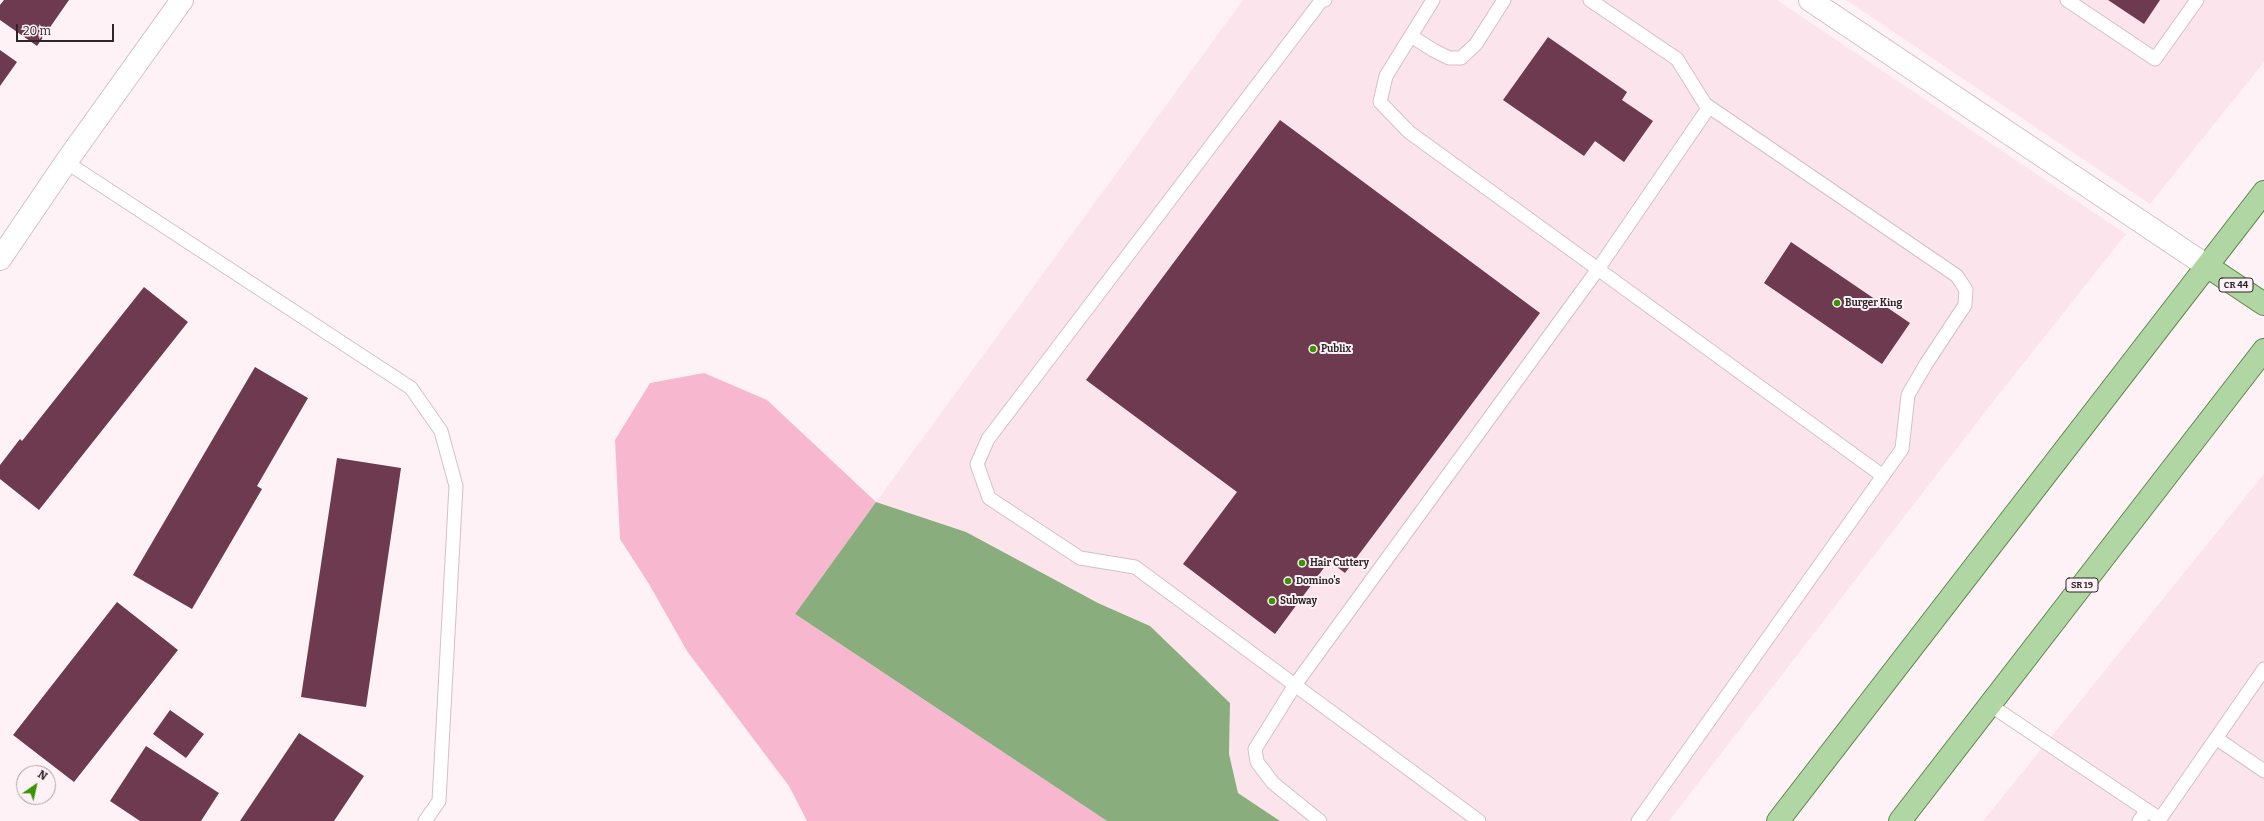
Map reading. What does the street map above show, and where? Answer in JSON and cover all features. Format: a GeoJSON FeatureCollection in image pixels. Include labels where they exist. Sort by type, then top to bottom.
{"type":"FeatureCollection","features":[{"type":"Feature","properties":{"kind":"main road"},"geometry":{"type":"LineString","coordinates":[[0,259],[66,162],[182,0]]}},
{"type":"Feature","properties":{"kind":"main road","name":"CR 44"},"geometry":{"type":"LineString","coordinates":[[1810,0],[2264,304]]}},
{"type":"Feature","properties":{"kind":"main road"},"geometry":{"type":"LineString","coordinates":[[1778,821],[2264,192]]}},
{"type":"Feature","properties":{"kind":"main road","name":"SR 19"},"geometry":{"type":"LineString","coordinates":[[1900,821],[2264,350]]}},
{"type":"Feature","properties":{"kind":"lane"},"geometry":{"type":"LineString","coordinates":[[1325,0],[1321,2],[988,439],[977,464],[989,498],[1080,558],[1135,567],[1479,821]]}},
{"type":"Feature","properties":{"kind":"lane"},"geometry":{"type":"LineString","coordinates":[[1433,0],[1386,76],[1380,102],[1409,132],[1883,476]]}},
{"type":"Feature","properties":{"kind":"lane"},"geometry":{"type":"LineString","coordinates":[[1411,36],[1449,58],[1461,58],[1476,44],[1504,0]]}},
{"type":"Feature","properties":{"kind":"lane"},"geometry":{"type":"LineString","coordinates":[[1590,0],[1677,59],[1705,104],[1957,276],[1966,290],[1965,305],[1926,364],[1908,395],[1902,449],[1638,821]]}},
{"type":"Feature","properties":{"kind":"lane"},"geometry":{"type":"LineString","coordinates":[[2067,0],[2155,59],[2197,0]]}},
{"type":"Feature","properties":{"kind":"lane"},"geometry":{"type":"LineString","coordinates":[[1320,821],[1273,783],[1257,762],[1255,749],[1295,684],[1598,269],[1709,107]]}},
{"type":"Feature","properties":{"kind":"lane"},"geometry":{"type":"LineString","coordinates":[[66,162],[411,388],[441,431],[456,486],[439,801],[425,821]]}},
{"type":"Feature","properties":{"kind":"lane"},"geometry":{"type":"LineString","coordinates":[[1990,704],[2162,820],[2264,669]]}},
{"type":"Feature","properties":{"kind":"lane"},"geometry":{"type":"LineString","coordinates":[[2216,738],[2264,771]]}},
{"type":"Feature","properties":{"kind":"lane"},"geometry":{"type":"LineString","coordinates":[[2139,821],[2147,810]]}},
{"type":"Feature","properties":{"kind":"shaded area"},"geometry":{"type":"Polygon","coordinates":[[[1243,0],[1777,0],[2126,234],[1992,403],[1669,821],[1280,821],[1238,793],[1229,754],[1230,703],[1150,626],[876,502],[1243,0]]]}},
{"type":"Feature","properties":{"kind":"shaded area"},"geometry":{"type":"Polygon","coordinates":[[[1846,0],[2264,0],[2264,62],[2150,204],[1846,0]]]}},
{"type":"Feature","properties":{"kind":"shaded area"},"geometry":{"type":"Polygon","coordinates":[[[704,373],[767,400],[876,502],[795,614],[1107,821],[807,821],[789,786],[687,651],[649,584],[620,539],[615,440],[650,383],[704,373]]]}},
{"type":"Feature","properties":{"kind":"shaded area"},"geometry":{"type":"Polygon","coordinates":[[[2264,474],[2264,821],[1983,821],[2264,474]]]}},
{"type":"Feature","properties":{"kind":"shaded area"},"geometry":{"type":"Polygon","coordinates":[[[876,502],[966,532],[1098,603],[1150,626],[1230,703],[1229,754],[1238,793],[1280,821],[1107,821],[795,614],[876,502]]]}},
{"type":"Feature","properties":{"kind":"building"},"geometry":{"type":"Polygon","coordinates":[[[4,0],[69,0],[37,46],[0,20],[0,5],[4,0]]]}},
{"type":"Feature","properties":{"kind":"building"},"geometry":{"type":"Polygon","coordinates":[[[2108,0],[2160,0],[2144,24],[2108,0]]]}},
{"type":"Feature","properties":{"kind":"building"},"geometry":{"type":"Polygon","coordinates":[[[1548,37],[1627,92],[1622,100],[1653,121],[1624,162],[1595,141],[1584,156],[1503,100],[1548,37]]]}},
{"type":"Feature","properties":{"kind":"building"},"geometry":{"type":"Polygon","coordinates":[[[0,50],[17,62],[0,86],[0,50]]]}},
{"type":"Feature","properties":{"kind":"building"},"geometry":{"type":"Polygon","coordinates":[[[1280,120],[1540,313],[1345,573],[1329,561],[1275,634],[1183,564],[1237,492],[1086,380],[1280,120]]]}},
{"type":"Feature","properties":{"kind":"building","name":"Burger King"},"geometry":{"type":"Polygon","coordinates":[[[1791,242],[1910,323],[1882,364],[1764,283],[1791,242]]]}},
{"type":"Feature","properties":{"kind":"building"},"geometry":{"type":"Polygon","coordinates":[[[144,287],[188,322],[39,510],[0,479],[0,465],[20,439],[22,441],[144,287]]]}},
{"type":"Feature","properties":{"kind":"building"},"geometry":{"type":"Polygon","coordinates":[[[255,367],[308,398],[257,486],[262,489],[192,609],[133,575],[255,367]]]}},
{"type":"Feature","properties":{"kind":"building"},"geometry":{"type":"Polygon","coordinates":[[[337,458],[401,468],[366,707],[301,697],[337,458]]]}},
{"type":"Feature","properties":{"kind":"building"},"geometry":{"type":"Polygon","coordinates":[[[117,602],[178,650],[74,782],[56,768],[56,765],[52,765],[13,735],[117,602]]]}},
{"type":"Feature","properties":{"kind":"building"},"geometry":{"type":"Polygon","coordinates":[[[170,710],[204,734],[186,758],[153,734],[170,710]]]}},
{"type":"Feature","properties":{"kind":"building"},"geometry":{"type":"Polygon","coordinates":[[[299,733],[364,776],[334,821],[240,821],[299,733]]]}},
{"type":"Feature","properties":{"kind":"building"},"geometry":{"type":"Polygon","coordinates":[[[146,746],[219,793],[201,821],[140,821],[110,801],[146,746]]]}},
{"type":"Feature","properties":{"kind":"place","name":"Burger King"},"geometry":{"type":"Point","coordinates":[1837,303]}},
{"type":"Feature","properties":{"kind":"place","name":"Publix"},"geometry":{"type":"Point","coordinates":[1313,349]}},
{"type":"Feature","properties":{"kind":"place","name":"Hair Cuttery"},"geometry":{"type":"Point","coordinates":[1302,563]}},
{"type":"Feature","properties":{"kind":"place","name":"Domino's"},"geometry":{"type":"Point","coordinates":[1288,581]}},
{"type":"Feature","properties":{"kind":"place","name":"Subway"},"geometry":{"type":"Point","coordinates":[1272,601]}}]}
